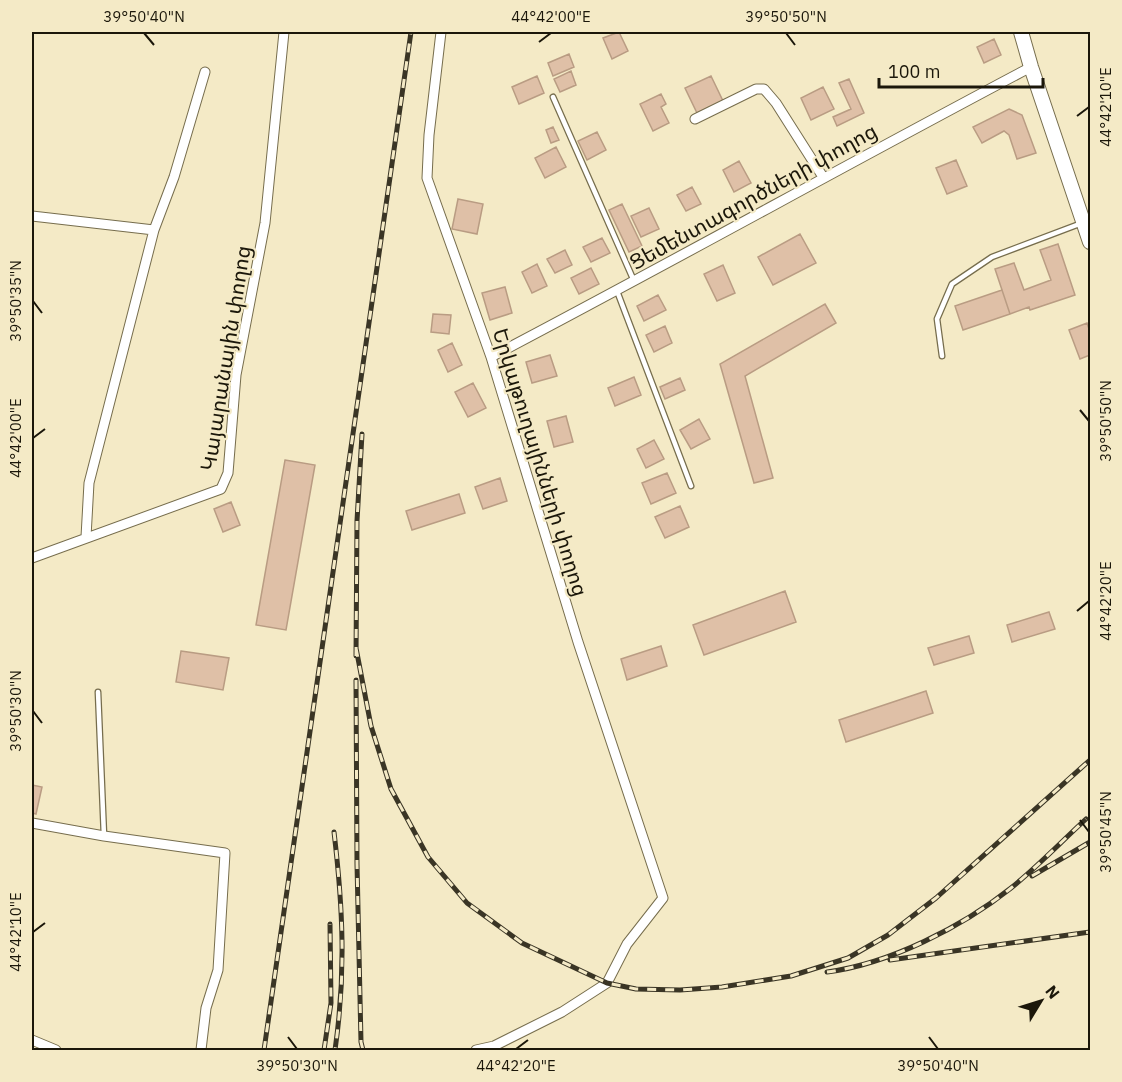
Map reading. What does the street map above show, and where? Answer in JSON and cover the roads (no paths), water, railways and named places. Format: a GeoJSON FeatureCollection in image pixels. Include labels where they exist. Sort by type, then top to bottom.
{"type":"FeatureCollection","features":[{"type":"Feature","properties":{"kind":"street","name":"Կայարանային փողոց"},"geometry":{"type":"LineString","coordinates":[[32,558],[221,489],[228,473],[236,375],[265,223],[284,32]]}},
{"type":"Feature","properties":{"kind":"street","name":"Երկաթուղայինների փողոց"},"geometry":{"type":"LineString","coordinates":[[441,32],[429,135],[427,178],[491,357],[578,642],[663,898],[627,944],[607,983],[562,1012],[494,1046],[476,1050]]}},
{"type":"Feature","properties":{"kind":"street"},"geometry":{"type":"LineString","coordinates":[[1021,32],[1090,242]]}},
{"type":"Feature","properties":{"kind":"street","name":"Ցեմենտագործների փողոց"},"geometry":{"type":"LineString","coordinates":[[491,357],[1031,67]]}},
{"type":"Feature","properties":{"kind":"street"},"geometry":{"type":"LineString","coordinates":[[86,537],[89,483],[154,230],[174,177],[205,72]]}},
{"type":"Feature","properties":{"kind":"street"},"geometry":{"type":"LineString","coordinates":[[695,119],[756,89],[764,89],[823,177]]}},
{"type":"Feature","properties":{"kind":"street"},"geometry":{"type":"LineString","coordinates":[[32,216],[154,230]]}},
{"type":"Feature","properties":{"kind":"street"},"geometry":{"type":"LineString","coordinates":[[32,823],[225,853],[218,970],[206,1008],[201,1050]]}},
{"type":"Feature","properties":{"kind":"street"},"geometry":{"type":"LineString","coordinates":[[32,1040],[56,1050]]}},
{"type":"Feature","properties":{"kind":"lane"},"geometry":{"type":"LineString","coordinates":[[553,97],[634,282]]}},
{"type":"Feature","properties":{"kind":"lane"},"geometry":{"type":"LineString","coordinates":[[942,356],[937,319],[952,284],[992,257],[1084,222]]}},
{"type":"Feature","properties":{"kind":"lane"},"geometry":{"type":"LineString","coordinates":[[616,291],[691,486]]}},
{"type":"Feature","properties":{"kind":"lane"},"geometry":{"type":"LineString","coordinates":[[98,692],[104,836]]}},
{"type":"Feature","properties":{"kind":"railway"},"geometry":{"type":"LineString","coordinates":[[264,1050],[411,32]]}},
{"type":"Feature","properties":{"kind":"railway"},"geometry":{"type":"LineString","coordinates":[[356,656],[357,521],[362,434]]}},
{"type":"Feature","properties":{"kind":"railway"},"geometry":{"type":"LineString","coordinates":[[356,648],[371,726],[391,789],[428,857],[467,903],[522,943],[607,983],[636,989],[680,990],[722,987],[791,976],[848,958],[888,935],[936,898],[1090,760]]}},
{"type":"Feature","properties":{"kind":"railway"},"geometry":{"type":"LineString","coordinates":[[356,680],[357,864],[363,1050]]}},
{"type":"Feature","properties":{"kind":"railway"},"geometry":{"type":"LineString","coordinates":[[827,972],[875,961],[948,930],[1021,880],[1086,819]]}},
{"type":"Feature","properties":{"kind":"railway"},"geometry":{"type":"LineString","coordinates":[[334,832],[340,887],[342,941],[341,995],[335,1050]]}},
{"type":"Feature","properties":{"kind":"railway"},"geometry":{"type":"LineString","coordinates":[[1032,876],[1090,842]]}},
{"type":"Feature","properties":{"kind":"railway"},"geometry":{"type":"LineString","coordinates":[[324,1050],[331,1003],[330,924]]}},
{"type":"Feature","properties":{"kind":"railway"},"geometry":{"type":"LineString","coordinates":[[890,960],[1090,932]]}}]}
